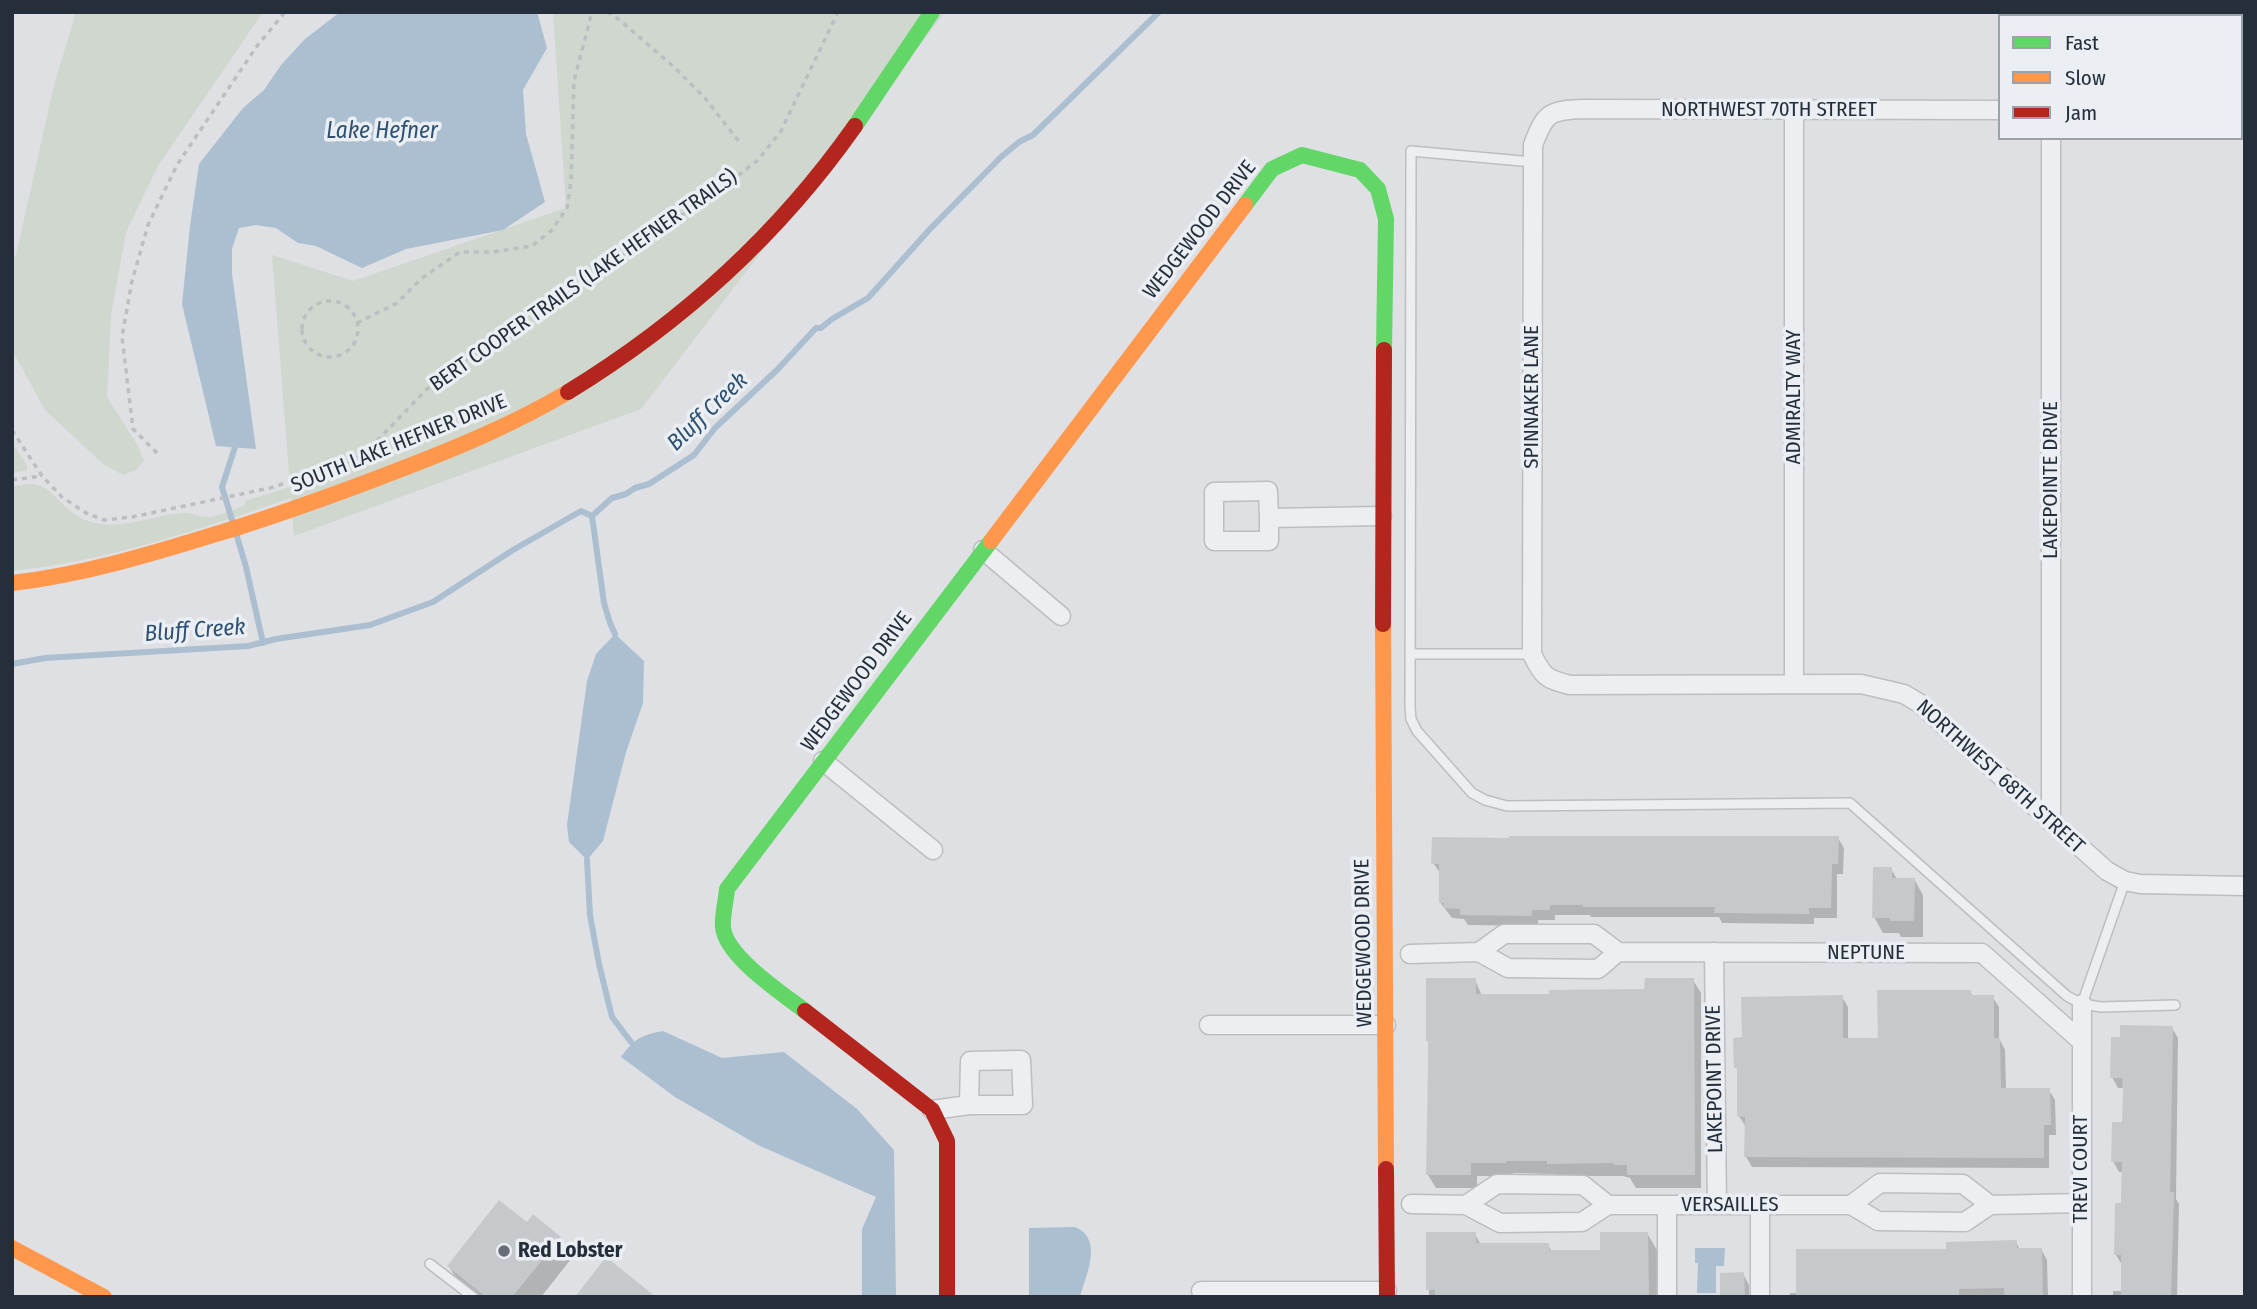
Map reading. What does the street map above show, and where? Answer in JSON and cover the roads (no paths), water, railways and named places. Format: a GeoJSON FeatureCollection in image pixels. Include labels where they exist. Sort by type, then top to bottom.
{"type":"FeatureCollection","features":[{"type":"Feature","properties":{"kind":"main road","name":"SOUTH LAKE HEFNER DRIVE"},"geometry":{"type":"LineString","coordinates":[[12,583],[62,577],[95,569],[306,506],[515,422],[602,371],[668,325],[710,289],[797,200],[878,94],[932,12]]}},
{"type":"Feature","properties":{"kind":"main road","name":"WEDGEWOOD DRIVE"},"geometry":{"type":"LineString","coordinates":[[947,1297],[947,1142],[932,1110],[753,971],[733,948],[723,929],[727,889],[1272,169],[1302,155],[1360,170],[1378,190],[1386,219],[1382,516],[1387,1294]]}},
{"type":"Feature","properties":{"kind":"main road"},"geometry":{"type":"LineString","coordinates":[[12,1248],[104,1297]]}},
{"type":"Feature","properties":{"kind":"street","name":"NORTHWEST 70TH STREET"},"geometry":{"type":"LineString","coordinates":[[1542,121],[1553,114],[1584,109],[1998,110]]}},
{"type":"Feature","properties":{"kind":"street","name":"ADMIRALTY WAY"},"geometry":{"type":"LineString","coordinates":[[1794,110],[1794,683]]}},
{"type":"Feature","properties":{"kind":"street","name":"SPINNAKER LANE"},"geometry":{"type":"LineString","coordinates":[[1541,673],[1532,654],[1533,145],[1542,121]]}},
{"type":"Feature","properties":{"kind":"street","name":"LAKEPOINTE DRIVE"},"geometry":{"type":"LineString","coordinates":[[2051,140],[2052,822]]}},
{"type":"Feature","properties":{"kind":"street"},"geometry":{"type":"LineString","coordinates":[[1269,518],[1382,516]]}},
{"type":"Feature","properties":{"kind":"street"},"geometry":{"type":"LineString","coordinates":[[983,550],[1060,616]]}},
{"type":"Feature","properties":{"kind":"street","name":"NORTHWEST 68TH STREET"},"geometry":{"type":"LineString","coordinates":[[1541,673],[1555,682],[1570,685],[1794,683],[1861,684],[1885,688],[1904,694],[1919,703],[2098,864],[2125,881],[2140,884],[2245,886]]}},
{"type":"Feature","properties":{"kind":"street"},"geometry":{"type":"LineString","coordinates":[[823,761],[933,850]]}},
{"type":"Feature","properties":{"kind":"street"},"geometry":{"type":"LineString","coordinates":[[1410,954],[1479,952],[1508,968],[1598,969],[1618,952],[1594,934],[1504,934],[1479,952]]}},
{"type":"Feature","properties":{"kind":"street","name":"NEPTUNE"},"geometry":{"type":"LineString","coordinates":[[1618,952],[1982,953],[2081,1041]]}},
{"type":"Feature","properties":{"kind":"street","name":"LAKEPOINT DRIVE"},"geometry":{"type":"LineString","coordinates":[[1714,952],[1717,1205]]}},
{"type":"Feature","properties":{"kind":"street","name":"TREVI COURT"},"geometry":{"type":"LineString","coordinates":[[2082,1004],[2082,1297]]}},
{"type":"Feature","properties":{"kind":"street"},"geometry":{"type":"LineString","coordinates":[[1209,1025],[1386,1025]]}},
{"type":"Feature","properties":{"kind":"street"},"geometry":{"type":"LineString","coordinates":[[932,1110],[969,1105]]}},
{"type":"Feature","properties":{"kind":"street"},"geometry":{"type":"LineString","coordinates":[[1851,1205],[1880,1182],[1963,1184],[1990,1205]]}},
{"type":"Feature","properties":{"kind":"street"},"geometry":{"type":"LineString","coordinates":[[1466,1205],[1497,1184],[1583,1185],[1608,1205]]}},
{"type":"Feature","properties":{"kind":"street","name":"VERSAILLES"},"geometry":{"type":"LineString","coordinates":[[1411,1204],[1466,1205],[1500,1223],[1582,1222],[1608,1205],[1851,1205],[1878,1221],[1965,1222],[1990,1205],[2082,1203]]}},
{"type":"Feature","properties":{"kind":"street"},"geometry":{"type":"LineString","coordinates":[[1667,1205],[1667,1297]]}},
{"type":"Feature","properties":{"kind":"street"},"geometry":{"type":"LineString","coordinates":[[1760,1205],[1760,1297]]}},
{"type":"Feature","properties":{"kind":"street"},"geometry":{"type":"LineString","coordinates":[[1201,1291],[1387,1294]]}},
{"type":"Feature","properties":{"kind":"lane"},"geometry":{"type":"LineString","coordinates":[[1533,162],[1411,151],[1410,654],[1411,719],[1417,731],[1472,793],[1507,806],[1850,803],[2067,996],[2082,1004],[2101,1007],[2175,1005]]}},
{"type":"Feature","properties":{"kind":"lane"},"geometry":{"type":"LineString","coordinates":[[1410,654],[1532,654]]}},
{"type":"Feature","properties":{"kind":"lane"},"geometry":{"type":"LineString","coordinates":[[2082,1004],[2125,881]]}},
{"type":"Feature","properties":{"kind":"lane"},"geometry":{"type":"LineString","coordinates":[[430,1264],[472,1297]]}},
{"type":"Feature","properties":{"kind":"water","name":"Lake Hefner"},"geometry":{"type":"Polygon","coordinates":[[[340,12],[537,12],[547,48],[523,90],[526,134],[545,202],[503,230],[406,249],[362,268],[316,246],[298,243],[276,228],[256,225],[239,228],[232,249],[232,274],[256,449],[216,446],[182,304],[199,164],[243,108],[264,90],[281,65],[305,39],[340,12]]]}},
{"type":"Feature","properties":{"kind":"water"},"geometry":{"type":"Polygon","coordinates":[[[615,634],[644,661],[643,703],[626,752],[603,841],[587,860],[569,842],[567,825],[587,681],[596,654],[615,634]]]}},
{"type":"Feature","properties":{"kind":"water"},"geometry":{"type":"Polygon","coordinates":[[[663,1031],[722,1058],[784,1052],[857,1109],[894,1150],[896,1297],[862,1297],[862,1229],[876,1197],[758,1145],[675,1097],[621,1057],[639,1039],[663,1031]]]}},
{"type":"Feature","properties":{"kind":"water"},"geometry":{"type":"Polygon","coordinates":[[[1075,1227],[1084,1233],[1091,1249],[1089,1268],[1080,1297],[1029,1297],[1029,1228],[1075,1227]]]}},
{"type":"Feature","properties":{"kind":"water"},"geometry":{"type":"Polygon","coordinates":[[[1695,1248],[1725,1248],[1724,1266],[1716,1266],[1716,1293],[1697,1293],[1698,1263],[1695,1263],[1695,1248]]]}},
{"type":"Feature","properties":{"kind":"waterway","name":"Bluff Creek"},"geometry":{"type":"LineString","coordinates":[[12,664],[45,658],[248,646],[276,639],[370,625],[433,602],[513,550],[581,511],[592,516],[612,498],[649,484],[694,455],[715,428],[778,369],[816,328],[821,328],[868,298],[930,229],[1001,157],[1019,142],[1033,135],[1159,12]]}},
{"type":"Feature","properties":{"kind":"waterway"},"geometry":{"type":"LineString","coordinates":[[233,523],[222,487],[235,447]]}},
{"type":"Feature","properties":{"kind":"waterway"},"geometry":{"type":"LineString","coordinates":[[592,516],[604,603],[615,634]]}},
{"type":"Feature","properties":{"kind":"waterway"},"geometry":{"type":"LineString","coordinates":[[236,533],[263,643]]}},
{"type":"Feature","properties":{"kind":"waterway"},"geometry":{"type":"LineString","coordinates":[[587,860],[590,915],[599,964],[612,1017],[631,1042]]}},
{"type":"Feature","properties":{"kind":"place","name":"Red Lobster"},"geometry":{"type":"Point","coordinates":[504,1251]}}]}
